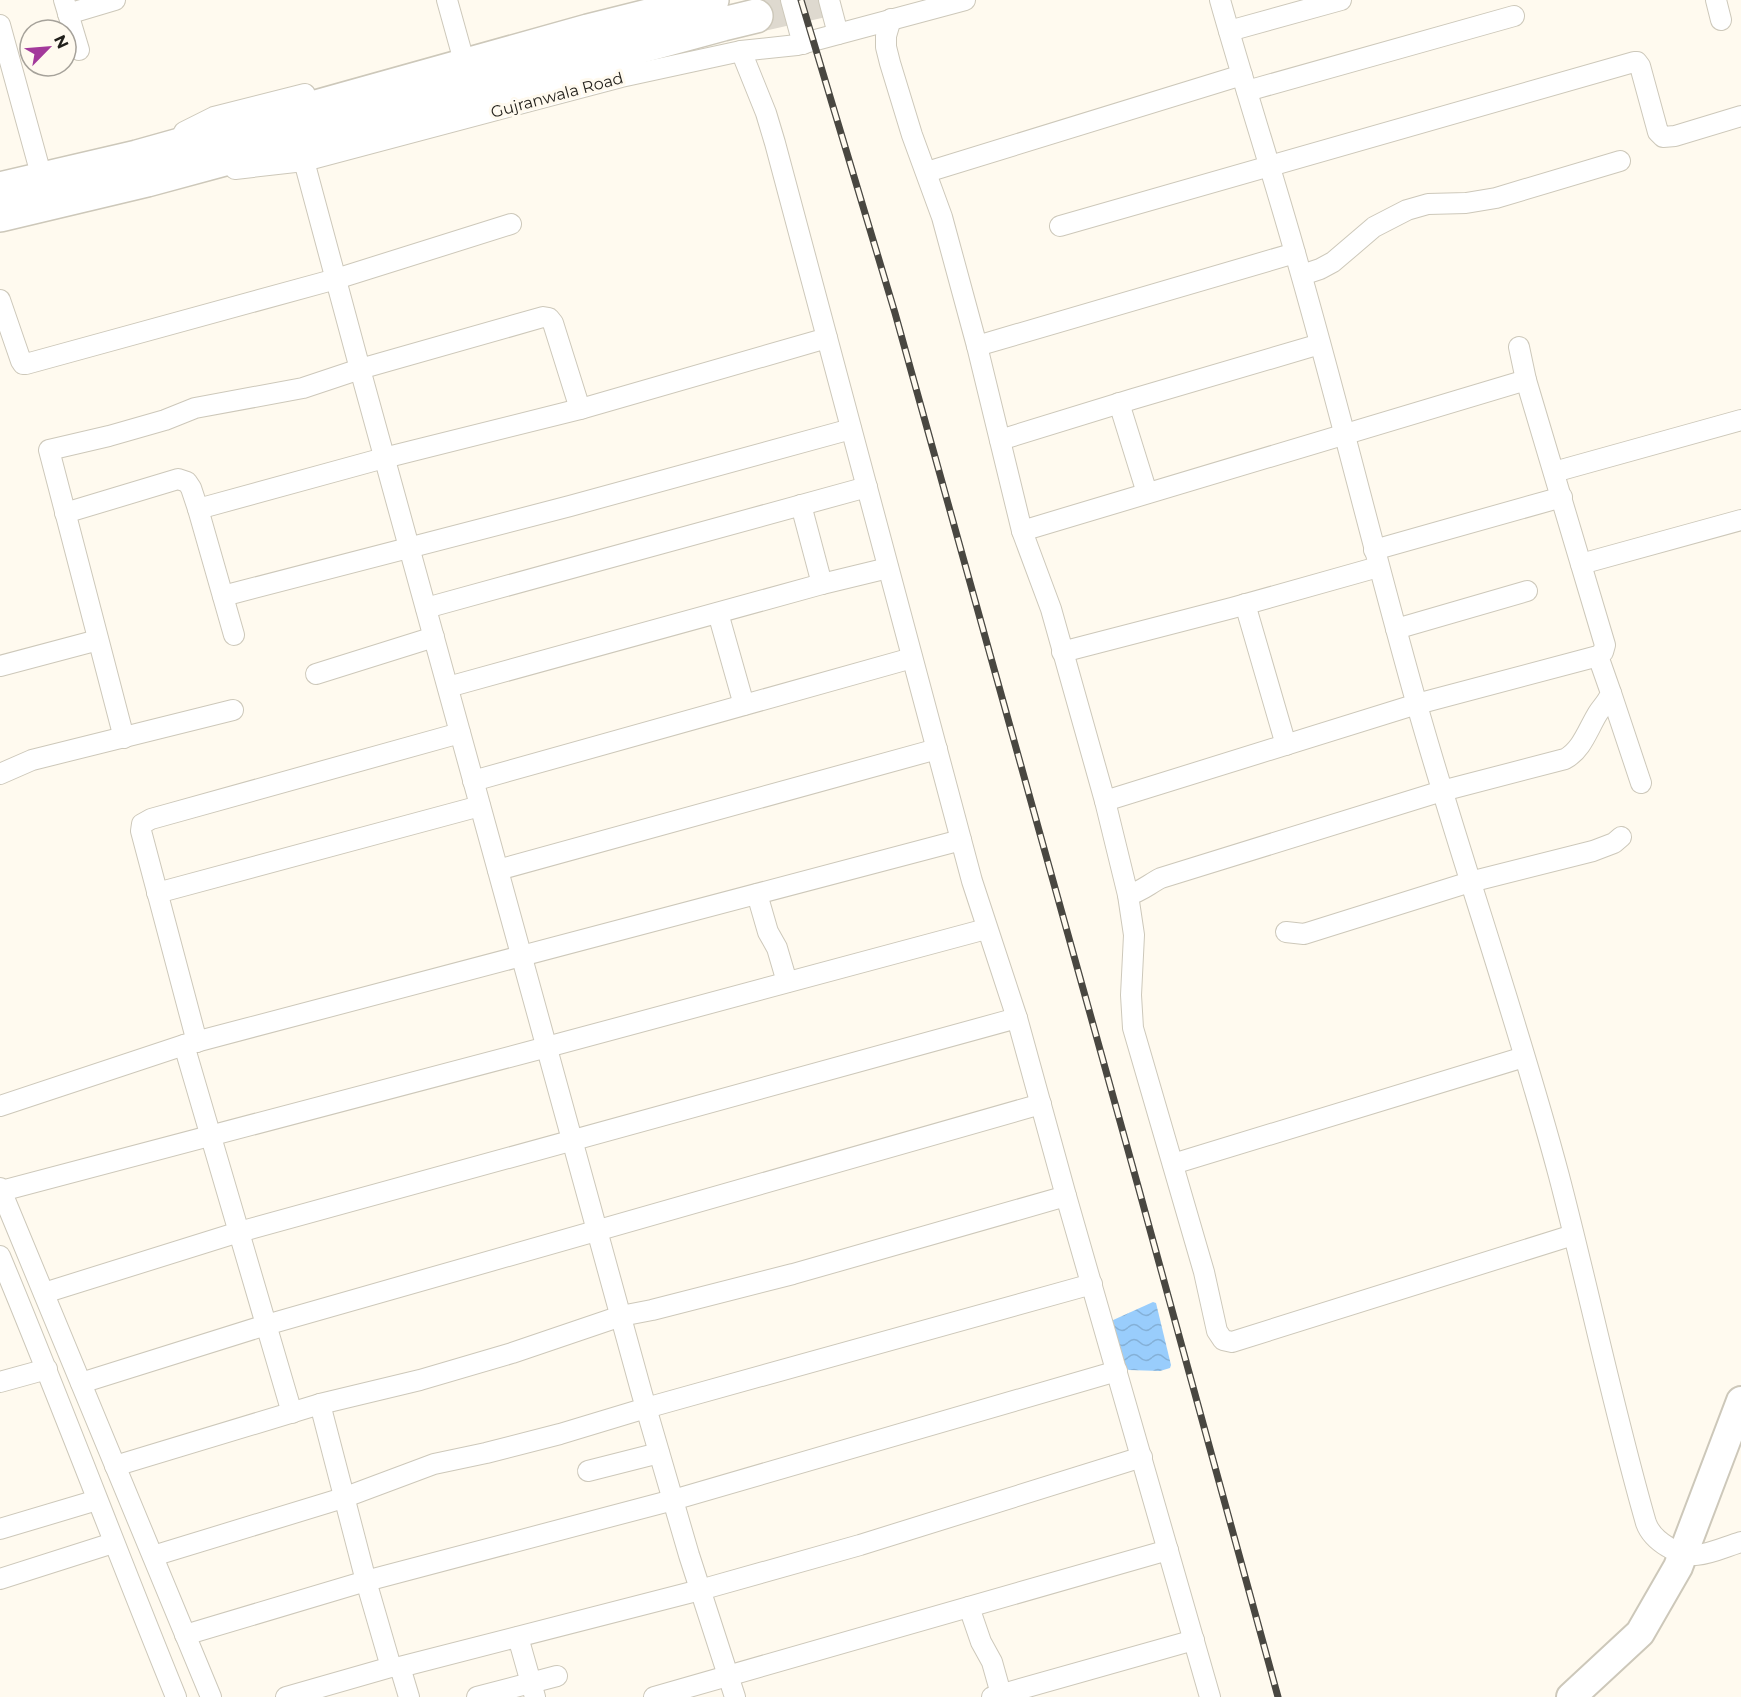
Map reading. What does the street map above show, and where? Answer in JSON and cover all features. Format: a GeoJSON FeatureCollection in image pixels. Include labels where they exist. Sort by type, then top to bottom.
{"type":"FeatureCollection","features":[{"type":"Feature","properties":{"kind":"highway","name":"Gujranwala Road"},"geometry":{"type":"LineString","coordinates":[[0,215],[142,168],[555,40],[712,0]]}},
{"type":"Feature","properties":{"kind":"highway","name":"Gujranwala Road"},"geometry":{"type":"LineString","coordinates":[[0,189],[42,178],[142,168],[347,124],[756,16]]}},
{"type":"Feature","properties":{"kind":"main road"},"geometry":{"type":"LineString","coordinates":[[1571,1697],[1640,1633],[1678,1567],[1741,1401]]}},
{"type":"Feature","properties":{"kind":"street"},"geometry":{"type":"LineString","coordinates":[[80,50],[66,7],[115,0]]}},
{"type":"Feature","properties":{"kind":"street"},"geometry":{"type":"LineString","coordinates":[[447,0],[462,54]]}},
{"type":"Feature","properties":{"kind":"street","name":"Gujranwala Road"},"geometry":{"type":"LineString","coordinates":[[142,168],[214,117],[462,54],[656,0]]}},
{"type":"Feature","properties":{"kind":"street"},"geometry":{"type":"LineString","coordinates":[[791,0],[803,44]]}},
{"type":"Feature","properties":{"kind":"street"},"geometry":{"type":"LineString","coordinates":[[829,0],[838,34]]}},
{"type":"Feature","properties":{"kind":"street","name":"Gujranwala Road"},"geometry":{"type":"LineString","coordinates":[[142,168],[304,161],[621,77],[741,51],[803,44],[965,0]]}},
{"type":"Feature","properties":{"kind":"street"},"geometry":{"type":"LineString","coordinates":[[1220,0],[1302,275],[1376,559],[1442,791],[1556,1166],[1617,1418],[1646,1523],[1652,1534],[1662,1544],[1683,1555],[1699,1555],[1741,1542]]}},
{"type":"Feature","properties":{"kind":"street"},"geometry":{"type":"LineString","coordinates":[[1229,31],[1341,0]]}},
{"type":"Feature","properties":{"kind":"street"},"geometry":{"type":"LineString","coordinates":[[1716,0],[1721,20]]}},
{"type":"Feature","properties":{"kind":"street"},"geometry":{"type":"LineString","coordinates":[[927,172],[1245,83],[1515,16]]}},
{"type":"Feature","properties":{"kind":"street"},"geometry":{"type":"LineString","coordinates":[[891,19],[886,36],[890,63],[912,135],[942,217],[977,346],[1022,531],[1044,587],[1105,801],[1128,895],[1134,935],[1131,995],[1133,1028],[1204,1272],[1217,1331],[1223,1340],[1232,1342],[1573,1235]]}},
{"type":"Feature","properties":{"kind":"street"},"geometry":{"type":"LineString","coordinates":[[1,31],[42,178]]}},
{"type":"Feature","properties":{"kind":"street"},"geometry":{"type":"LineString","coordinates":[[741,51],[775,142],[961,840],[1017,1018],[1210,1697]]}},
{"type":"Feature","properties":{"kind":"street"},"geometry":{"type":"LineString","coordinates":[[1060,226],[1634,62],[1638,62],[1640,66],[1658,132],[1663,137],[1674,136],[1741,116]]}},
{"type":"Feature","properties":{"kind":"street"},"geometry":{"type":"LineString","coordinates":[[304,161],[646,1408],[700,1590],[735,1697]]}},
{"type":"Feature","properties":{"kind":"street"},"geometry":{"type":"LineString","coordinates":[[1302,275],[1332,262],[1374,227],[1407,210],[1428,204],[1466,203],[1496,198],[1620,161]]}},
{"type":"Feature","properties":{"kind":"street"},"geometry":{"type":"LineString","coordinates":[[0,300],[21,361],[25,364],[336,279],[511,224]]}},
{"type":"Feature","properties":{"kind":"street"},"geometry":{"type":"LineString","coordinates":[[977,346],[1295,253]]}},
{"type":"Feature","properties":{"kind":"street"},"geometry":{"type":"LineString","coordinates":[[124,738],[49,450],[109,436],[195,408],[303,388],[360,369],[546,316],[555,327],[580,409]]}},
{"type":"Feature","properties":{"kind":"street"},"geometry":{"type":"LineString","coordinates":[[198,509],[384,458],[580,409],[827,338]]}},
{"type":"Feature","properties":{"kind":"street"},"geometry":{"type":"LineString","coordinates":[[1000,440],[1320,344]]}},
{"type":"Feature","properties":{"kind":"street"},"geometry":{"type":"LineString","coordinates":[[1105,801],[1417,704],[1598,656],[1603,652],[1605,645],[1526,380],[1519,347]]}},
{"type":"Feature","properties":{"kind":"street"},"geometry":{"type":"LineString","coordinates":[[1022,531],[1526,380]]}},
{"type":"Feature","properties":{"kind":"street"},"geometry":{"type":"LineString","coordinates":[[1119,403],[1147,493]]}},
{"type":"Feature","properties":{"kind":"street"},"geometry":{"type":"LineString","coordinates":[[1554,472],[1741,420]]}},
{"type":"Feature","properties":{"kind":"street"},"geometry":{"type":"LineString","coordinates":[[223,596],[851,429]]}},
{"type":"Feature","properties":{"kind":"street"},"geometry":{"type":"LineString","coordinates":[[65,513],[181,479],[189,484],[234,635]]}},
{"type":"Feature","properties":{"kind":"street"},"geometry":{"type":"LineString","coordinates":[[426,608],[867,488]]}},
{"type":"Feature","properties":{"kind":"street"},"geometry":{"type":"LineString","coordinates":[[1062,652],[1245,604],[1562,497]]}},
{"type":"Feature","properties":{"kind":"street"},"geometry":{"type":"LineString","coordinates":[[801,506],[822,584]]}},
{"type":"Feature","properties":{"kind":"street"},"geometry":{"type":"LineString","coordinates":[[1581,564],[1741,520]]}},
{"type":"Feature","properties":{"kind":"street"},"geometry":{"type":"LineString","coordinates":[[448,687],[888,568]]}},
{"type":"Feature","properties":{"kind":"street"},"geometry":{"type":"LineString","coordinates":[[1396,629],[1527,591]]}},
{"type":"Feature","properties":{"kind":"street"},"geometry":{"type":"LineString","coordinates":[[1245,604],[1286,745]]}},
{"type":"Feature","properties":{"kind":"street"},"geometry":{"type":"LineString","coordinates":[[718,613],[744,705]]}},
{"type":"Feature","properties":{"kind":"street"},"geometry":{"type":"LineString","coordinates":[[316,674],[434,637]]}},
{"type":"Feature","properties":{"kind":"street"},"geometry":{"type":"LineString","coordinates":[[0,666],[98,640]]}},
{"type":"Feature","properties":{"kind":"street"},"geometry":{"type":"LineString","coordinates":[[1598,656],[1641,783]]}},
{"type":"Feature","properties":{"kind":"street"},"geometry":{"type":"LineString","coordinates":[[473,781],[912,658]]}},
{"type":"Feature","properties":{"kind":"street"},"geometry":{"type":"LineString","coordinates":[[1128,895],[1141,892],[1149,884],[1161,878],[1442,791],[1557,762],[1571,756],[1580,745],[1611,693]]}},
{"type":"Feature","properties":{"kind":"street"},"geometry":{"type":"LineString","coordinates":[[0,774],[32,760],[233,710]]}},
{"type":"Feature","properties":{"kind":"street"},"geometry":{"type":"LineString","coordinates":[[292,1413],[210,1135],[141,826],[146,821],[460,733]]}},
{"type":"Feature","properties":{"kind":"street"},"geometry":{"type":"LineString","coordinates":[[498,870],[937,749]]}},
{"type":"Feature","properties":{"kind":"street"},"geometry":{"type":"LineString","coordinates":[[157,893],[480,806]]}},
{"type":"Feature","properties":{"kind":"street"},"geometry":{"type":"LineString","coordinates":[[1286,932],[1304,934],[1470,882],[1593,851],[1614,843],[1621,837]]}},
{"type":"Feature","properties":{"kind":"street"},"geometry":{"type":"LineString","coordinates":[[0,1106],[191,1044],[961,840]]}},
{"type":"Feature","properties":{"kind":"street"},"geometry":{"type":"LineString","coordinates":[[757,894],[768,933],[777,948],[788,982]]}},
{"type":"Feature","properties":{"kind":"street"},"geometry":{"type":"LineString","coordinates":[[211,1697],[1,1189],[547,1047],[987,928]]}},
{"type":"Feature","properties":{"kind":"street"},"geometry":{"type":"LineString","coordinates":[[44,1293],[239,1232],[1017,1018]]}},
{"type":"Feature","properties":{"kind":"street"},"geometry":{"type":"LineString","coordinates":[[1173,1164],[1524,1057]]}},
{"type":"Feature","properties":{"kind":"street"},"geometry":{"type":"LineString","coordinates":[[81,1383],[266,1325],[1041,1104]]}},
{"type":"Feature","properties":{"kind":"street"},"geometry":{"type":"LineString","coordinates":[[115,1466],[320,1404],[420,1380],[512,1353],[621,1316],[793,1274],[1066,1196]]}},
{"type":"Feature","properties":{"kind":"street"},"geometry":{"type":"LineString","coordinates":[[0,1256],[176,1697]]}},
{"type":"Feature","properties":{"kind":"street"},"geometry":{"type":"LineString","coordinates":[[153,1556],[343,1498],[434,1464],[560,1434],[1092,1284]]}},
{"type":"Feature","properties":{"kind":"street"},"geometry":{"type":"LineString","coordinates":[[0,1382],[47,1369]]}},
{"type":"Feature","properties":{"kind":"street"},"geometry":{"type":"LineString","coordinates":[[185,1635],[366,1581],[673,1500],[1117,1371]]}},
{"type":"Feature","properties":{"kind":"street"},"geometry":{"type":"LineString","coordinates":[[320,1404],[366,1581],[396,1667],[410,1697]]}},
{"type":"Feature","properties":{"kind":"street"},"geometry":{"type":"LineString","coordinates":[[588,1471],[659,1452]]}},
{"type":"Feature","properties":{"kind":"street"},"geometry":{"type":"LineString","coordinates":[[286,1697],[700,1590],[860,1545],[1142,1457]]}},
{"type":"Feature","properties":{"kind":"street"},"geometry":{"type":"LineString","coordinates":[[0,1529],[98,1500]]}},
{"type":"Feature","properties":{"kind":"street"},"geometry":{"type":"LineString","coordinates":[[0,1579],[113,1543]]}},
{"type":"Feature","properties":{"kind":"street"},"geometry":{"type":"LineString","coordinates":[[654,1697],[1168,1550]]}},
{"type":"Feature","properties":{"kind":"street"},"geometry":{"type":"LineString","coordinates":[[969,1607],[981,1642],[992,1662],[997,1696],[1194,1640]]}},
{"type":"Feature","properties":{"kind":"street"},"geometry":{"type":"LineString","coordinates":[[518,1637],[534,1690]]}},
{"type":"Feature","properties":{"kind":"street"},"geometry":{"type":"LineString","coordinates":[[477,1697],[534,1690],[557,1676]]}},
{"type":"Feature","properties":{"kind":"water"},"geometry":{"type":"Polygon","coordinates":[[[1153,1302],[1156,1303],[1170,1368],[1160,1371],[1129,1370],[1124,1367],[1111,1321],[1153,1302]]]}},
{"type":"Feature","properties":{"kind":"tunnel"},"geometry":{"type":"LineString","coordinates":[[756,16],[827,0]]}},
{"type":"Feature","properties":{"kind":"railway"},"geometry":{"type":"LineString","coordinates":[[801,0],[895,313],[1278,1697]]}}]}
